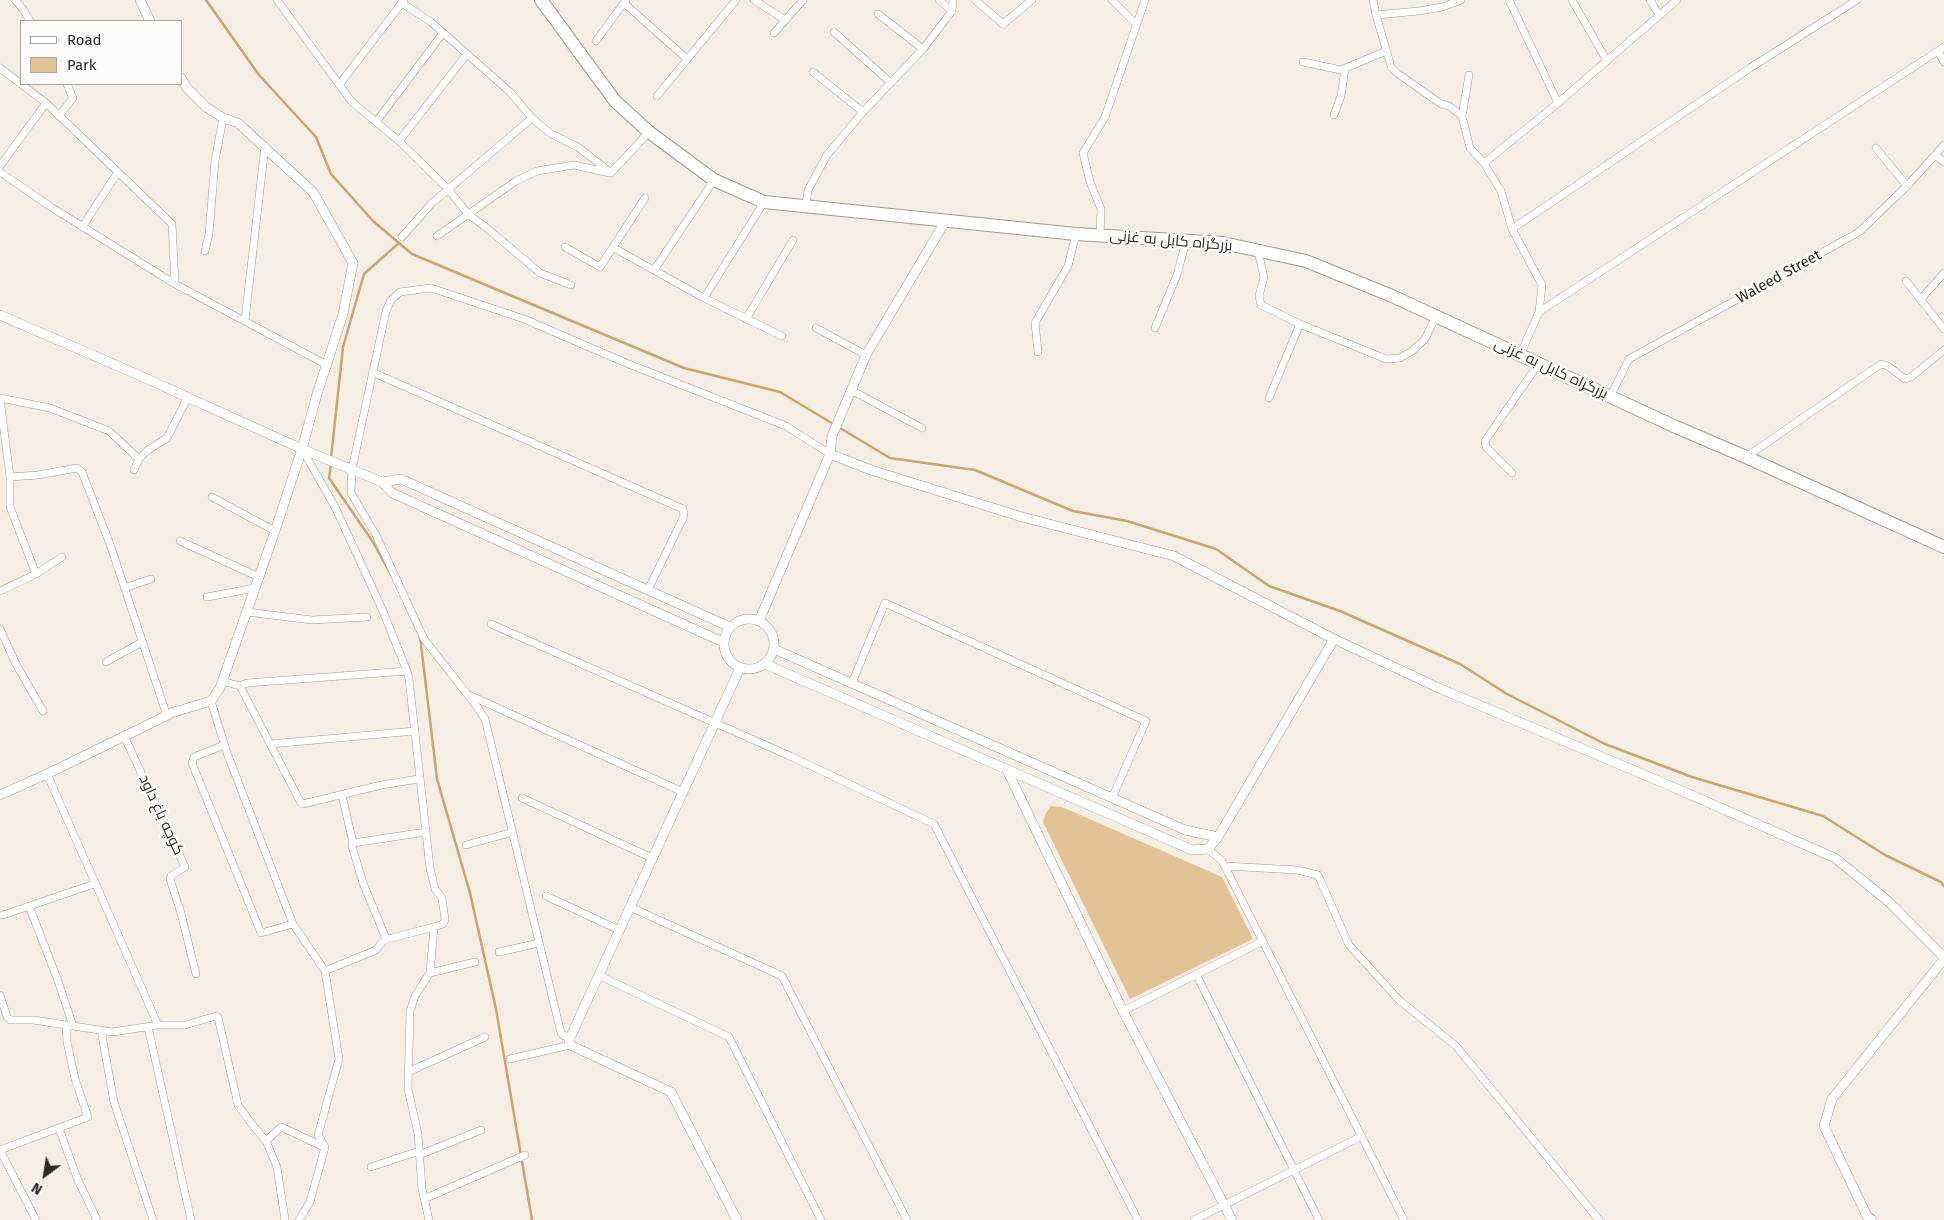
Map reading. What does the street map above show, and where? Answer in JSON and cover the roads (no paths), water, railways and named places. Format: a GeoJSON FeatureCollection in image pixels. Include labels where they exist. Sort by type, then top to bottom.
{"type":"FeatureCollection","features":[{"type":"Feature","properties":{"kind":"highway","name":"بزرگراه کابل به غزنی"},"geometry":{"type":"LineString","coordinates":[[541,0],[616,101],[648,132],[714,180],[764,202],[1076,234],[1223,243],[1306,261],[1392,296],[1610,397],[1944,547]]}},
{"type":"Feature","properties":{"kind":"street"},"geometry":{"type":"LineString","coordinates":[[15,0],[29,20]]}},
{"type":"Feature","properties":{"kind":"street"},"geometry":{"type":"LineString","coordinates":[[140,0],[150,20]]}},
{"type":"Feature","properties":{"kind":"street"},"geometry":{"type":"LineString","coordinates":[[277,0],[352,102],[399,141],[448,189],[468,214],[540,273],[572,285]]}},
{"type":"Feature","properties":{"kind":"street"},"geometry":{"type":"LineString","coordinates":[[657,96],[736,0]]}},
{"type":"Feature","properties":{"kind":"street"},"geometry":{"type":"LineString","coordinates":[[754,0],[785,20]]}},
{"type":"Feature","properties":{"kind":"street"},"geometry":{"type":"LineString","coordinates":[[774,33],[803,0]]}},
{"type":"Feature","properties":{"kind":"street"},"geometry":{"type":"LineString","coordinates":[[939,0],[952,11]]}},
{"type":"Feature","properties":{"kind":"street"},"geometry":{"type":"LineString","coordinates":[[806,205],[808,190],[827,155],[863,112],[923,49],[952,11],[953,0]]}},
{"type":"Feature","properties":{"kind":"street"},"geometry":{"type":"LineString","coordinates":[[975,0],[1003,24],[1032,0]]}},
{"type":"Feature","properties":{"kind":"street"},"geometry":{"type":"LineString","coordinates":[[1112,0],[1136,24]]}},
{"type":"Feature","properties":{"kind":"street"},"geometry":{"type":"LineString","coordinates":[[1100,236],[1101,209],[1090,182],[1083,153],[1105,117],[1145,0]]}},
{"type":"Feature","properties":{"kind":"street"},"geometry":{"type":"LineString","coordinates":[[1373,0],[1386,51],[1391,65],[1397,73],[1441,104],[1449,106],[1462,116]]}},
{"type":"Feature","properties":{"kind":"street"},"geometry":{"type":"LineString","coordinates":[[1376,15],[1442,7],[1461,0]]}},
{"type":"Feature","properties":{"kind":"street"},"geometry":{"type":"LineString","coordinates":[[1508,0],[1558,103]]}},
{"type":"Feature","properties":{"kind":"street"},"geometry":{"type":"LineString","coordinates":[[1572,0],[1607,61]]}},
{"type":"Feature","properties":{"kind":"street"},"geometry":{"type":"LineString","coordinates":[[1650,0],[1659,15]]}},
{"type":"Feature","properties":{"kind":"street"},"geometry":{"type":"LineString","coordinates":[[1484,163],[1558,103],[1677,0]]}},
{"type":"Feature","properties":{"kind":"street"},"geometry":{"type":"LineString","coordinates":[[1512,229],[1750,68],[1857,0]]}},
{"type":"Feature","properties":{"kind":"street"},"geometry":{"type":"LineString","coordinates":[[339,85],[403,1],[431,22],[510,92],[532,118],[551,134],[578,147],[611,173]]}},
{"type":"Feature","properties":{"kind":"street"},"geometry":{"type":"LineString","coordinates":[[596,41],[625,1],[687,59]]}},
{"type":"Feature","properties":{"kind":"street"},"geometry":{"type":"LineString","coordinates":[[878,14],[923,49]]}},
{"type":"Feature","properties":{"kind":"street"},"geometry":{"type":"LineString","coordinates":[[834,32],[891,83]]}},
{"type":"Feature","properties":{"kind":"street"},"geometry":{"type":"LineString","coordinates":[[376,122],[443,33]]}},
{"type":"Feature","properties":{"kind":"street"},"geometry":{"type":"LineString","coordinates":[[1539,312],[1941,49],[1944,62]]}},
{"type":"Feature","properties":{"kind":"street"},"geometry":{"type":"LineString","coordinates":[[1303,62],[1339,70],[1386,51]]}},
{"type":"Feature","properties":{"kind":"street"},"geometry":{"type":"LineString","coordinates":[[399,141],[467,54]]}},
{"type":"Feature","properties":{"kind":"street"},"geometry":{"type":"LineString","coordinates":[[0,68],[20,83]]}},
{"type":"Feature","properties":{"kind":"street"},"geometry":{"type":"LineString","coordinates":[[1334,115],[1341,96],[1345,69]]}},
{"type":"Feature","properties":{"kind":"street"},"geometry":{"type":"LineString","coordinates":[[813,72],[863,112]]}},
{"type":"Feature","properties":{"kind":"street"},"geometry":{"type":"LineString","coordinates":[[1469,75],[1462,116],[1470,148],[1484,163],[1501,192],[1512,229],[1542,285],[1539,312],[1520,354]]}},
{"type":"Feature","properties":{"kind":"street"},"geometry":{"type":"LineString","coordinates":[[0,794],[47,774],[167,716],[211,701],[222,682],[275,531],[343,314],[353,263],[313,192],[238,123],[223,118],[206,108],[187,88],[182,80]]}},
{"type":"Feature","properties":{"kind":"street"},"geometry":{"type":"LineString","coordinates":[[22,85],[60,116],[172,224],[175,284]]}},
{"type":"Feature","properties":{"kind":"street"},"geometry":{"type":"LineString","coordinates":[[60,116],[73,98],[67,85]]}},
{"type":"Feature","properties":{"kind":"street"},"geometry":{"type":"LineString","coordinates":[[0,166],[46,103]]}},
{"type":"Feature","properties":{"kind":"street"},"geometry":{"type":"LineString","coordinates":[[205,251],[209,234],[216,161],[223,118]]}},
{"type":"Feature","properties":{"kind":"street"},"geometry":{"type":"LineString","coordinates":[[402,237],[431,204],[532,118]]}},
{"type":"Feature","properties":{"kind":"street"},"geometry":{"type":"LineString","coordinates":[[611,173],[648,132]]}},
{"type":"Feature","properties":{"kind":"street","name":"Waleed Street"},"geometry":{"type":"LineString","coordinates":[[1610,397],[1629,359],[1859,232],[1907,186],[1944,145]]}},
{"type":"Feature","properties":{"kind":"street"},"geometry":{"type":"LineString","coordinates":[[245,320],[265,146]]}},
{"type":"Feature","properties":{"kind":"street"},"geometry":{"type":"LineString","coordinates":[[1876,148],[1907,186]]}},
{"type":"Feature","properties":{"kind":"street"},"geometry":{"type":"LineString","coordinates":[[1935,155],[1944,162]]}},
{"type":"Feature","properties":{"kind":"street"},"geometry":{"type":"LineString","coordinates":[[437,236],[516,181],[537,171],[574,165],[611,173]]}},
{"type":"Feature","properties":{"kind":"street"},"geometry":{"type":"LineString","coordinates":[[0,172],[82,227],[175,284],[327,365]]}},
{"type":"Feature","properties":{"kind":"street"},"geometry":{"type":"LineString","coordinates":[[82,227],[118,172]]}},
{"type":"Feature","properties":{"kind":"street"},"geometry":{"type":"LineString","coordinates":[[654,270],[714,180]]}},
{"type":"Feature","properties":{"kind":"street"},"geometry":{"type":"LineString","coordinates":[[565,247],[600,267],[645,198]]}},
{"type":"Feature","properties":{"kind":"street"},"geometry":{"type":"LineString","coordinates":[[704,298],[764,202]]}},
{"type":"Feature","properties":{"kind":"street"},"geometry":{"type":"LineString","coordinates":[[759,621],[830,454],[832,436],[866,355],[946,220]]}},
{"type":"Feature","properties":{"kind":"street"},"geometry":{"type":"LineString","coordinates":[[1038,352],[1035,323],[1068,266],[1076,234]]}},
{"type":"Feature","properties":{"kind":"street"},"geometry":{"type":"LineString","coordinates":[[746,319],[793,240]]}},
{"type":"Feature","properties":{"kind":"street"},"geometry":{"type":"LineString","coordinates":[[1155,328],[1177,275],[1186,241]]}},
{"type":"Feature","properties":{"kind":"street"},"geometry":{"type":"LineString","coordinates":[[614,248],[704,298],[782,336]]}},
{"type":"Feature","properties":{"kind":"street"},"geometry":{"type":"LineString","coordinates":[[1258,251],[1264,277],[1259,296],[1261,305],[1300,324],[1386,359],[1400,358],[1426,339],[1436,316]]}},
{"type":"Feature","properties":{"kind":"street"},"geometry":{"type":"LineString","coordinates":[[1921,299],[1944,273]]}},
{"type":"Feature","properties":{"kind":"street"},"geometry":{"type":"LineString","coordinates":[[1906,281],[1944,329]]}},
{"type":"Feature","properties":{"kind":"street"},"geometry":{"type":"LineString","coordinates":[[737,1220],[671,1092],[570,1040],[561,1033],[487,724],[468,695],[424,640],[376,535],[351,493],[352,469],[386,311],[391,300],[400,292],[431,288],[524,319],[626,363],[786,426],[830,454],[871,470],[1022,517],[1174,556],[1334,640],[1441,689],[1835,858],[1889,902],[1944,958],[1832,1099],[1824,1126],[1867,1216],[1872,1220]]}},
{"type":"Feature","properties":{"kind":"street"},"geometry":{"type":"LineString","coordinates":[[0,316],[188,397],[302,449],[382,482],[392,494],[723,642]]}},
{"type":"Feature","properties":{"kind":"street"},"geometry":{"type":"LineString","coordinates":[[1269,398],[1300,324]]}},
{"type":"Feature","properties":{"kind":"street"},"geometry":{"type":"LineString","coordinates":[[816,328],[866,355]]}},
{"type":"Feature","properties":{"kind":"street"},"geometry":{"type":"LineString","coordinates":[[1746,457],[1880,364],[1888,366],[1904,379],[1911,377],[1944,350]]}},
{"type":"Feature","properties":{"kind":"street"},"geometry":{"type":"LineString","coordinates":[[1512,472],[1486,447],[1485,441],[1539,364]]}},
{"type":"Feature","properties":{"kind":"street"},"geometry":{"type":"LineString","coordinates":[[372,372],[683,509],[684,516],[648,590]]}},
{"type":"Feature","properties":{"kind":"street"},"geometry":{"type":"LineString","coordinates":[[850,394],[922,428]]}},
{"type":"Feature","properties":{"kind":"street"},"geometry":{"type":"LineString","coordinates":[[134,470],[139,459],[148,450],[167,438],[188,397]]}},
{"type":"Feature","properties":{"kind":"street"},"geometry":{"type":"LineString","coordinates":[[36,574],[10,507],[10,477],[0,399],[50,408],[109,431],[139,459]]}},
{"type":"Feature","properties":{"kind":"street"},"geometry":{"type":"LineString","coordinates":[[302,449],[335,507],[382,609],[407,671],[433,882],[435,889],[442,898],[445,920],[443,924],[434,927],[384,940]]}},
{"type":"Feature","properties":{"kind":"street"},"geometry":{"type":"LineString","coordinates":[[10,477],[38,475],[77,468],[82,472],[111,547],[167,716]]}},
{"type":"Feature","properties":{"kind":"street"},"geometry":{"type":"LineString","coordinates":[[382,482],[401,479],[730,627]]}},
{"type":"Feature","properties":{"kind":"street"},"geometry":{"type":"LineString","coordinates":[[212,497],[275,531]]}},
{"type":"Feature","properties":{"kind":"street"},"geometry":{"type":"LineString","coordinates":[[180,541],[259,577]]}},
{"type":"Feature","properties":{"kind":"street"},"geometry":{"type":"LineString","coordinates":[[0,591],[36,574],[62,557]]}},
{"type":"Feature","properties":{"kind":"street"},"geometry":{"type":"LineString","coordinates":[[124,588],[151,579]]}},
{"type":"Feature","properties":{"kind":"street"},"geometry":{"type":"LineString","coordinates":[[207,597],[255,588]]}},
{"type":"Feature","properties":{"kind":"street"},"geometry":{"type":"LineString","coordinates":[[852,683],[885,603],[1146,721],[1112,798]]}},
{"type":"Feature","properties":{"kind":"street"},"geometry":{"type":"LineString","coordinates":[[247,612],[312,620],[367,617]]}},
{"type":"Feature","properties":{"kind":"street"},"geometry":{"type":"LineString","coordinates":[[743,619],[759,621],[772,633],[774,650],[771,658],[758,668],[749,670],[740,668],[727,658],[723,642],[730,627],[743,619]]}},
{"type":"Feature","properties":{"kind":"street"},"geometry":{"type":"LineString","coordinates":[[491,624],[790,756],[934,824],[1138,1220]]}},
{"type":"Feature","properties":{"kind":"street"},"geometry":{"type":"LineString","coordinates":[[0,629],[16,664],[43,710]]}},
{"type":"Feature","properties":{"kind":"street"},"geometry":{"type":"LineString","coordinates":[[1208,849],[1218,837],[1334,640]]}},
{"type":"Feature","properties":{"kind":"street"},"geometry":{"type":"LineString","coordinates":[[106,662],[142,642]]}},
{"type":"Feature","properties":{"kind":"street"},"geometry":{"type":"LineString","coordinates":[[774,650],[1185,830],[1218,837]]}},
{"type":"Feature","properties":{"kind":"street"},"geometry":{"type":"LineString","coordinates":[[765,664],[1192,850],[1208,849],[1222,860],[1404,1220]]}},
{"type":"Feature","properties":{"kind":"street"},"geometry":{"type":"LineString","coordinates":[[510,1059],[570,1040],[598,975],[740,668]]}},
{"type":"Feature","properties":{"kind":"street"},"geometry":{"type":"LineString","coordinates":[[222,682],[240,686],[247,683],[407,671]]}},
{"type":"Feature","properties":{"kind":"street"},"geometry":{"type":"LineString","coordinates":[[240,686],[301,803],[381,785],[420,779]]}},
{"type":"Feature","properties":{"kind":"street"},"geometry":{"type":"LineString","coordinates":[[468,695],[683,792]]}},
{"type":"Feature","properties":{"kind":"street"},"geometry":{"type":"LineString","coordinates":[[211,701],[224,745],[293,924],[325,971],[339,1059],[318,1136],[324,1147],[310,1202],[299,1220]]}},
{"type":"Feature","properties":{"kind":"street"},"geometry":{"type":"LineString","coordinates":[[271,744],[415,730]]}},
{"type":"Feature","properties":{"kind":"street","name":"کوچه باغ داود"},"geometry":{"type":"LineString","coordinates":[[124,736],[185,867],[171,876],[170,879],[181,913],[196,974]]}},
{"type":"Feature","properties":{"kind":"street"},"geometry":{"type":"LineString","coordinates":[[224,745],[194,758],[192,763],[261,933],[293,924]]}},
{"type":"Feature","properties":{"kind":"street"},"geometry":{"type":"LineString","coordinates":[[1007,770],[1123,1011],[1232,1220]]}},
{"type":"Feature","properties":{"kind":"street"},"geometry":{"type":"LineString","coordinates":[[47,774],[94,884],[158,1025]]}},
{"type":"Feature","properties":{"kind":"street"},"geometry":{"type":"LineString","coordinates":[[325,971],[376,950],[385,936],[352,849],[353,843],[342,795]]}},
{"type":"Feature","properties":{"kind":"street"},"geometry":{"type":"LineString","coordinates":[[522,798],[652,858]]}},
{"type":"Feature","properties":{"kind":"street"},"geometry":{"type":"LineString","coordinates":[[353,843],[426,832]]}},
{"type":"Feature","properties":{"kind":"street"},"geometry":{"type":"LineString","coordinates":[[466,845],[513,832]]}},
{"type":"Feature","properties":{"kind":"street"},"geometry":{"type":"LineString","coordinates":[[1225,866],[1296,870],[1318,876],[1349,945],[1399,1000],[1456,1046],[1599,1220]]}},
{"type":"Feature","properties":{"kind":"street"},"geometry":{"type":"LineString","coordinates":[[3,915],[94,884]]}},
{"type":"Feature","properties":{"kind":"street"},"geometry":{"type":"LineString","coordinates":[[546,896],[619,930]]}},
{"type":"Feature","properties":{"kind":"street"},"geometry":{"type":"LineString","coordinates":[[29,906],[57,978],[69,1026],[67,1042],[75,1079],[88,1117],[0,1150],[36,1220]]}},
{"type":"Feature","properties":{"kind":"street"},"geometry":{"type":"LineString","coordinates":[[630,907],[782,976],[907,1220]]}},
{"type":"Feature","properties":{"kind":"street"},"geometry":{"type":"LineString","coordinates":[[428,1220],[424,1199],[418,1134],[408,1089],[408,1072],[410,1011],[415,996],[430,973],[434,927]]}},
{"type":"Feature","properties":{"kind":"street"},"geometry":{"type":"LineString","coordinates":[[1123,1011],[1263,941]]}},
{"type":"Feature","properties":{"kind":"street"},"geometry":{"type":"LineString","coordinates":[[499,952],[539,943]]}},
{"type":"Feature","properties":{"kind":"street"},"geometry":{"type":"LineString","coordinates":[[430,973],[475,962]]}},
{"type":"Feature","properties":{"kind":"street"},"geometry":{"type":"LineString","coordinates":[[1196,974],[1319,1220]]}},
{"type":"Feature","properties":{"kind":"street"},"geometry":{"type":"LineString","coordinates":[[598,975],[729,1036],[821,1220]]}},
{"type":"Feature","properties":{"kind":"street"},"geometry":{"type":"LineString","coordinates":[[0,995],[7,1017],[10,1020],[33,1020],[113,1032],[158,1025],[185,1025],[218,1017],[238,1105],[266,1141],[277,1166],[285,1220]]}},
{"type":"Feature","properties":{"kind":"street"},"geometry":{"type":"LineString","coordinates":[[148,1027],[191,1220]]}},
{"type":"Feature","properties":{"kind":"street"},"geometry":{"type":"LineString","coordinates":[[100,1030],[114,1102],[153,1220]]}},
{"type":"Feature","properties":{"kind":"street"},"geometry":{"type":"LineString","coordinates":[[408,1072],[485,1037]]}},
{"type":"Feature","properties":{"kind":"street"},"geometry":{"type":"LineString","coordinates":[[60,1128],[77,1178],[97,1220]]}},
{"type":"Feature","properties":{"kind":"street"},"geometry":{"type":"LineString","coordinates":[[266,1141],[281,1128],[324,1147]]}},
{"type":"Feature","properties":{"kind":"street"},"geometry":{"type":"LineString","coordinates":[[371,1167],[419,1153],[481,1130]]}},
{"type":"Feature","properties":{"kind":"street"},"geometry":{"type":"LineString","coordinates":[[1194,1220],[1362,1136]]}},
{"type":"Feature","properties":{"kind":"street"},"geometry":{"type":"LineString","coordinates":[[424,1199],[525,1155]]}},
{"type":"Feature","properties":{"kind":"waterway"},"geometry":{"type":"LineString","coordinates":[[206,0],[259,75],[316,137],[331,174],[373,221],[412,254],[684,368],[780,392],[890,458],[975,470],[1073,511],[1127,521],[1216,549],[1269,586],[1340,611],[1460,664],[1507,694],[1605,744],[1692,777],[1823,816],[1885,855],[1941,882],[1944,886]]}},
{"type":"Feature","properties":{"kind":"waterway"},"geometry":{"type":"LineString","coordinates":[[331,458],[343,347],[364,274],[399,243]]}},
{"type":"Feature","properties":{"kind":"waterway"},"geometry":{"type":"LineString","coordinates":[[331,464],[329,478],[373,542],[391,575]]}},
{"type":"Feature","properties":{"kind":"waterway"},"geometry":{"type":"LineString","coordinates":[[420,636],[437,779],[470,893],[496,1009],[532,1220]]}}]}
